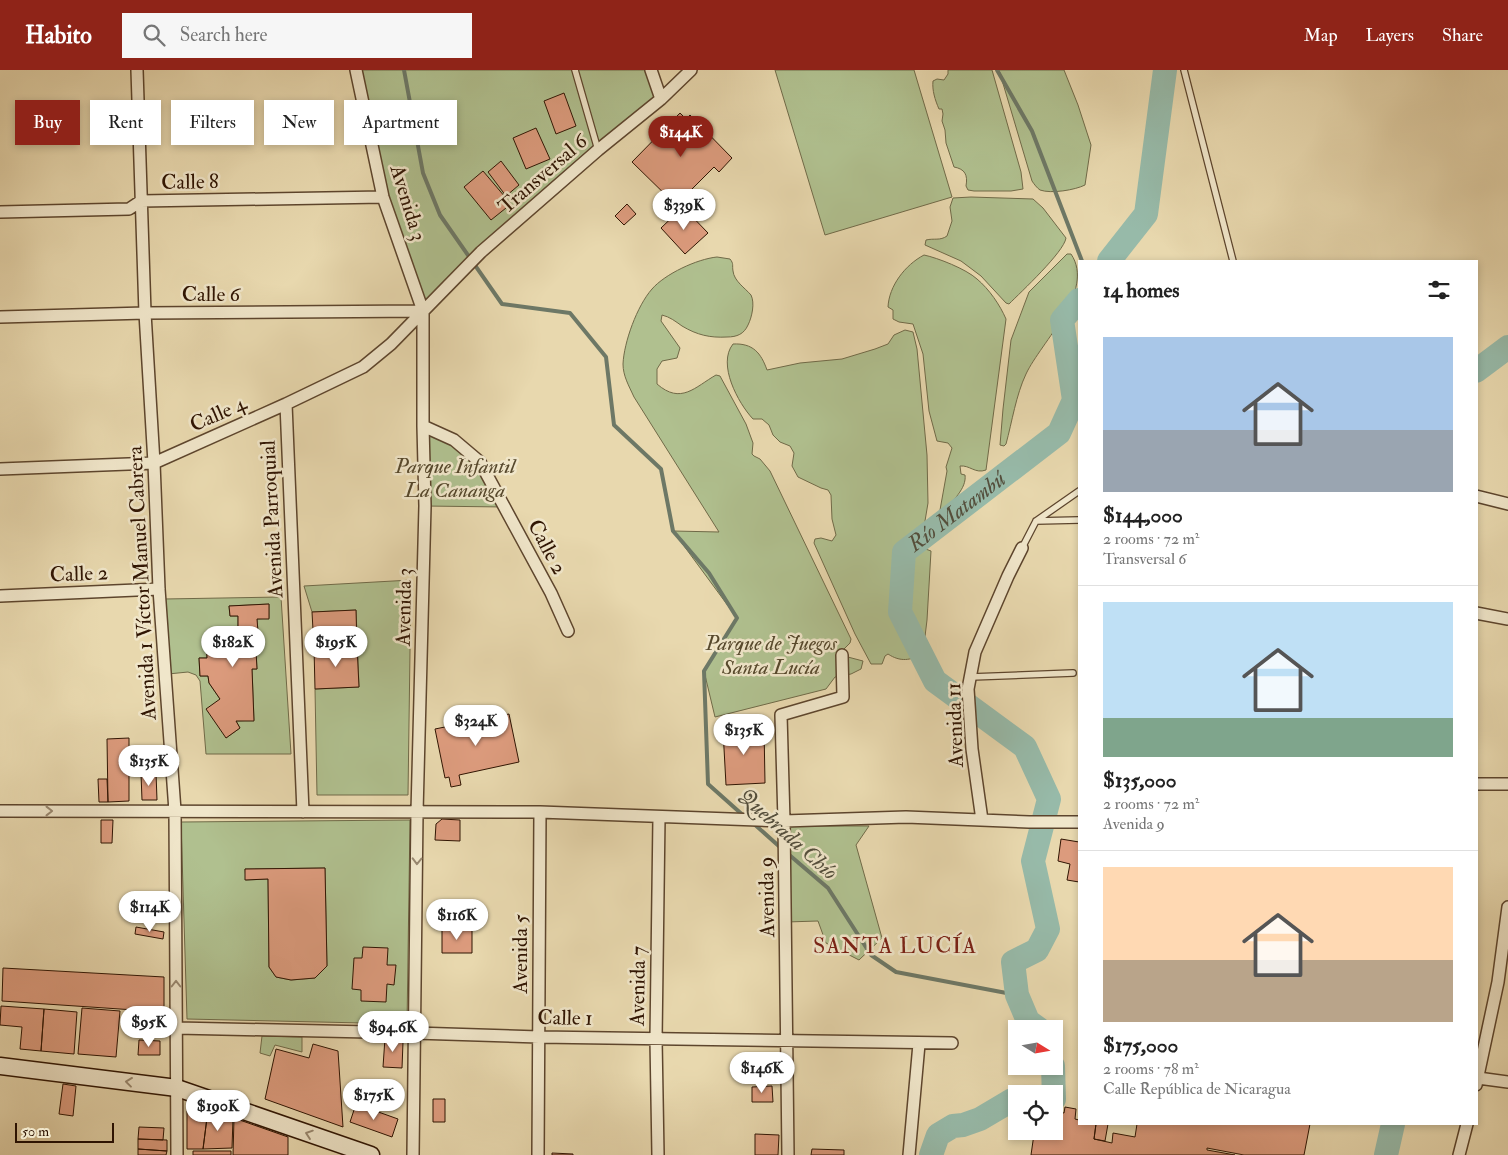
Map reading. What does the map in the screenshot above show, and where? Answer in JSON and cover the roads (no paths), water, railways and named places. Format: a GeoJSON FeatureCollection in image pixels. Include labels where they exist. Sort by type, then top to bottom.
{"type":"FeatureCollection","features":[{"type":"Feature","properties":{"kind":"main road"},"geometry":{"type":"LineString","coordinates":[[0,1066],[177,1088],[371,1155]]}},
{"type":"Feature","properties":{"kind":"street","name":"Avenida 1 Víctor Manuel Cabrera"},"geometry":{"type":"LineString","coordinates":[[137,70],[145,313],[159,590],[175,811],[177,1155]]}},
{"type":"Feature","properties":{"kind":"street","name":"Avenida 3"},"geometry":{"type":"LineString","coordinates":[[356,70],[384,197],[423,311],[425,506],[413,1155]]}},
{"type":"Feature","properties":{"kind":"street"},"geometry":{"type":"LineString","coordinates":[[651,70],[661,99]]}},
{"type":"Feature","properties":{"kind":"street","name":"Transversal 6"},"geometry":{"type":"LineString","coordinates":[[423,311],[481,252],[598,150],[661,99],[691,70]]}},
{"type":"Feature","properties":{"kind":"street","name":"Calle 8"},"geometry":{"type":"LineString","coordinates":[[0,212],[129,209],[141,201],[384,197]]}},
{"type":"Feature","properties":{"kind":"street","name":"Calle 6"},"geometry":{"type":"LineString","coordinates":[[0,317],[145,313],[423,311]]}},
{"type":"Feature","properties":{"kind":"street","name":"Calle 4"},"geometry":{"type":"LineString","coordinates":[[0,469],[154,463],[286,404],[362,367],[391,344],[423,311]]}},
{"type":"Feature","properties":{"kind":"street","name":"Avenida Parroquial"},"geometry":{"type":"LineString","coordinates":[[286,404],[304,812]]}},
{"type":"Feature","properties":{"kind":"street","name":"Calle 2"},"geometry":{"type":"LineString","coordinates":[[423,426],[454,440],[480,462],[551,593],[568,631]]}},
{"type":"Feature","properties":{"kind":"street"},"geometry":{"type":"LineString","coordinates":[[1478,496],[1508,504]]}},
{"type":"Feature","properties":{"kind":"street","name":"Avenida 11"},"geometry":{"type":"LineString","coordinates":[[982,820],[972,749],[969,683],[975,652],[1022,548]]}},
{"type":"Feature","properties":{"kind":"street","name":"Calle 2"},"geometry":{"type":"LineString","coordinates":[[0,596],[159,590]]}},
{"type":"Feature","properties":{"kind":"street"},"geometry":{"type":"LineString","coordinates":[[1478,613],[1508,618]]}},
{"type":"Feature","properties":{"kind":"street","name":"Avenida 9"},"geometry":{"type":"LineString","coordinates":[[788,1155],[788,1040],[781,716],[843,697],[842,655]]}},
{"type":"Feature","properties":{"kind":"street"},"geometry":{"type":"LineString","coordinates":[[1478,784],[1508,784]]}},
{"type":"Feature","properties":{"kind":"street"},"geometry":{"type":"LineString","coordinates":[[0,811],[540,812],[784,821],[906,818],[1078,822]]}},
{"type":"Feature","properties":{"kind":"street","name":"Avenida 5"},"geometry":{"type":"LineString","coordinates":[[538,1155],[540,812]]}},
{"type":"Feature","properties":{"kind":"street","name":"Avenida 7"},"geometry":{"type":"LineString","coordinates":[[658,1155],[656,1039],[659,817]]}},
{"type":"Feature","properties":{"kind":"street"},"geometry":{"type":"LineString","coordinates":[[1478,1077],[1498,982],[1508,907]]}},
{"type":"Feature","properties":{"kind":"street","name":"Calle 1"},"geometry":{"type":"LineString","coordinates":[[177,1028],[539,1037],[952,1043]]}},
{"type":"Feature","properties":{"kind":"street"},"geometry":{"type":"LineString","coordinates":[[909,1155],[919,1044]]}},
{"type":"Feature","properties":{"kind":"street"},"geometry":{"type":"LineString","coordinates":[[1478,1082],[1508,1082]]}},
{"type":"Feature","properties":{"kind":"street"},"geometry":{"type":"LineString","coordinates":[[1459,1155],[1467,1125]]}},
{"type":"Feature","properties":{"kind":"lane"},"geometry":{"type":"LineString","coordinates":[[575,70],[598,150]]}},
{"type":"Feature","properties":{"kind":"lane"},"geometry":{"type":"LineString","coordinates":[[1184,70],[1233,260]]}},
{"type":"Feature","properties":{"kind":"lane"},"geometry":{"type":"LineString","coordinates":[[1022,548],[1036,521],[1078,492]]}},
{"type":"Feature","properties":{"kind":"lane"},"geometry":{"type":"LineString","coordinates":[[1036,521],[1078,520]]}},
{"type":"Feature","properties":{"kind":"lane"},"geometry":{"type":"LineString","coordinates":[[969,683],[1073,673]]}},
{"type":"Feature","properties":{"kind":"waterway","name":"Quebrada Chío"},"geometry":{"type":"LineString","coordinates":[[404,70],[423,173],[440,215],[502,304],[570,313],[606,357],[614,425],[661,469],[673,531],[709,573],[737,618],[704,671],[708,784],[745,817]]}},
{"type":"Feature","properties":{"kind":"waterway"},"geometry":{"type":"LineString","coordinates":[[997,70],[1032,131],[1082,260]]}},
{"type":"Feature","properties":{"kind":"waterway","name":"Río Matambú"},"geometry":{"type":"LineString","coordinates":[[1110,260],[1146,214],[1165,70]]}},
{"type":"Feature","properties":{"kind":"waterway","name":"Río Matambú"},"geometry":{"type":"LineString","coordinates":[[1028,1020],[1017,995],[1013,962],[1037,950],[1048,929],[1033,861],[1049,799],[1025,747],[935,681],[900,612],[904,552],[1059,433],[1074,400],[1062,320],[1078,301]]}},
{"type":"Feature","properties":{"kind":"waterway"},"geometry":{"type":"LineString","coordinates":[[1478,370],[1508,347]]}},
{"type":"Feature","properties":{"kind":"waterway","name":"Quebrada Chío"},"geometry":{"type":"LineString","coordinates":[[753,823],[781,848]]}},
{"type":"Feature","properties":{"kind":"waterway","name":"Quebrada Chío"},"geometry":{"type":"LineString","coordinates":[[787,853],[828,888],[871,955],[896,972],[1017,995]]}},
{"type":"Feature","properties":{"kind":"waterway","name":"Río Matambú"},"geometry":{"type":"LineString","coordinates":[[1053,1075],[1054,1085]]}},
{"type":"Feature","properties":{"kind":"waterway","name":"Río Matambú"},"geometry":{"type":"LineString","coordinates":[[931,1155],[938,1135],[953,1126],[963,1125],[980,1119],[1008,1102]]}},
{"type":"Feature","properties":{"kind":"waterway"},"geometry":{"type":"LineString","coordinates":[[1386,1155],[1393,1125]]}},
{"type":"Feature","properties":{"kind":"district","name":"SANTA LUCÍA"},"geometry":{"type":"Point","coordinates":[895,946]}},
{"type":"Feature","properties":{"kind":"park label","name":"Parque Infantil La Cananga"},"geometry":{"type":"Point","coordinates":[455,478]}},
{"type":"Feature","properties":{"kind":"park label","name":"Parque de Juegos Santa Lucía"},"geometry":{"type":"Point","coordinates":[771,655]}}]}
